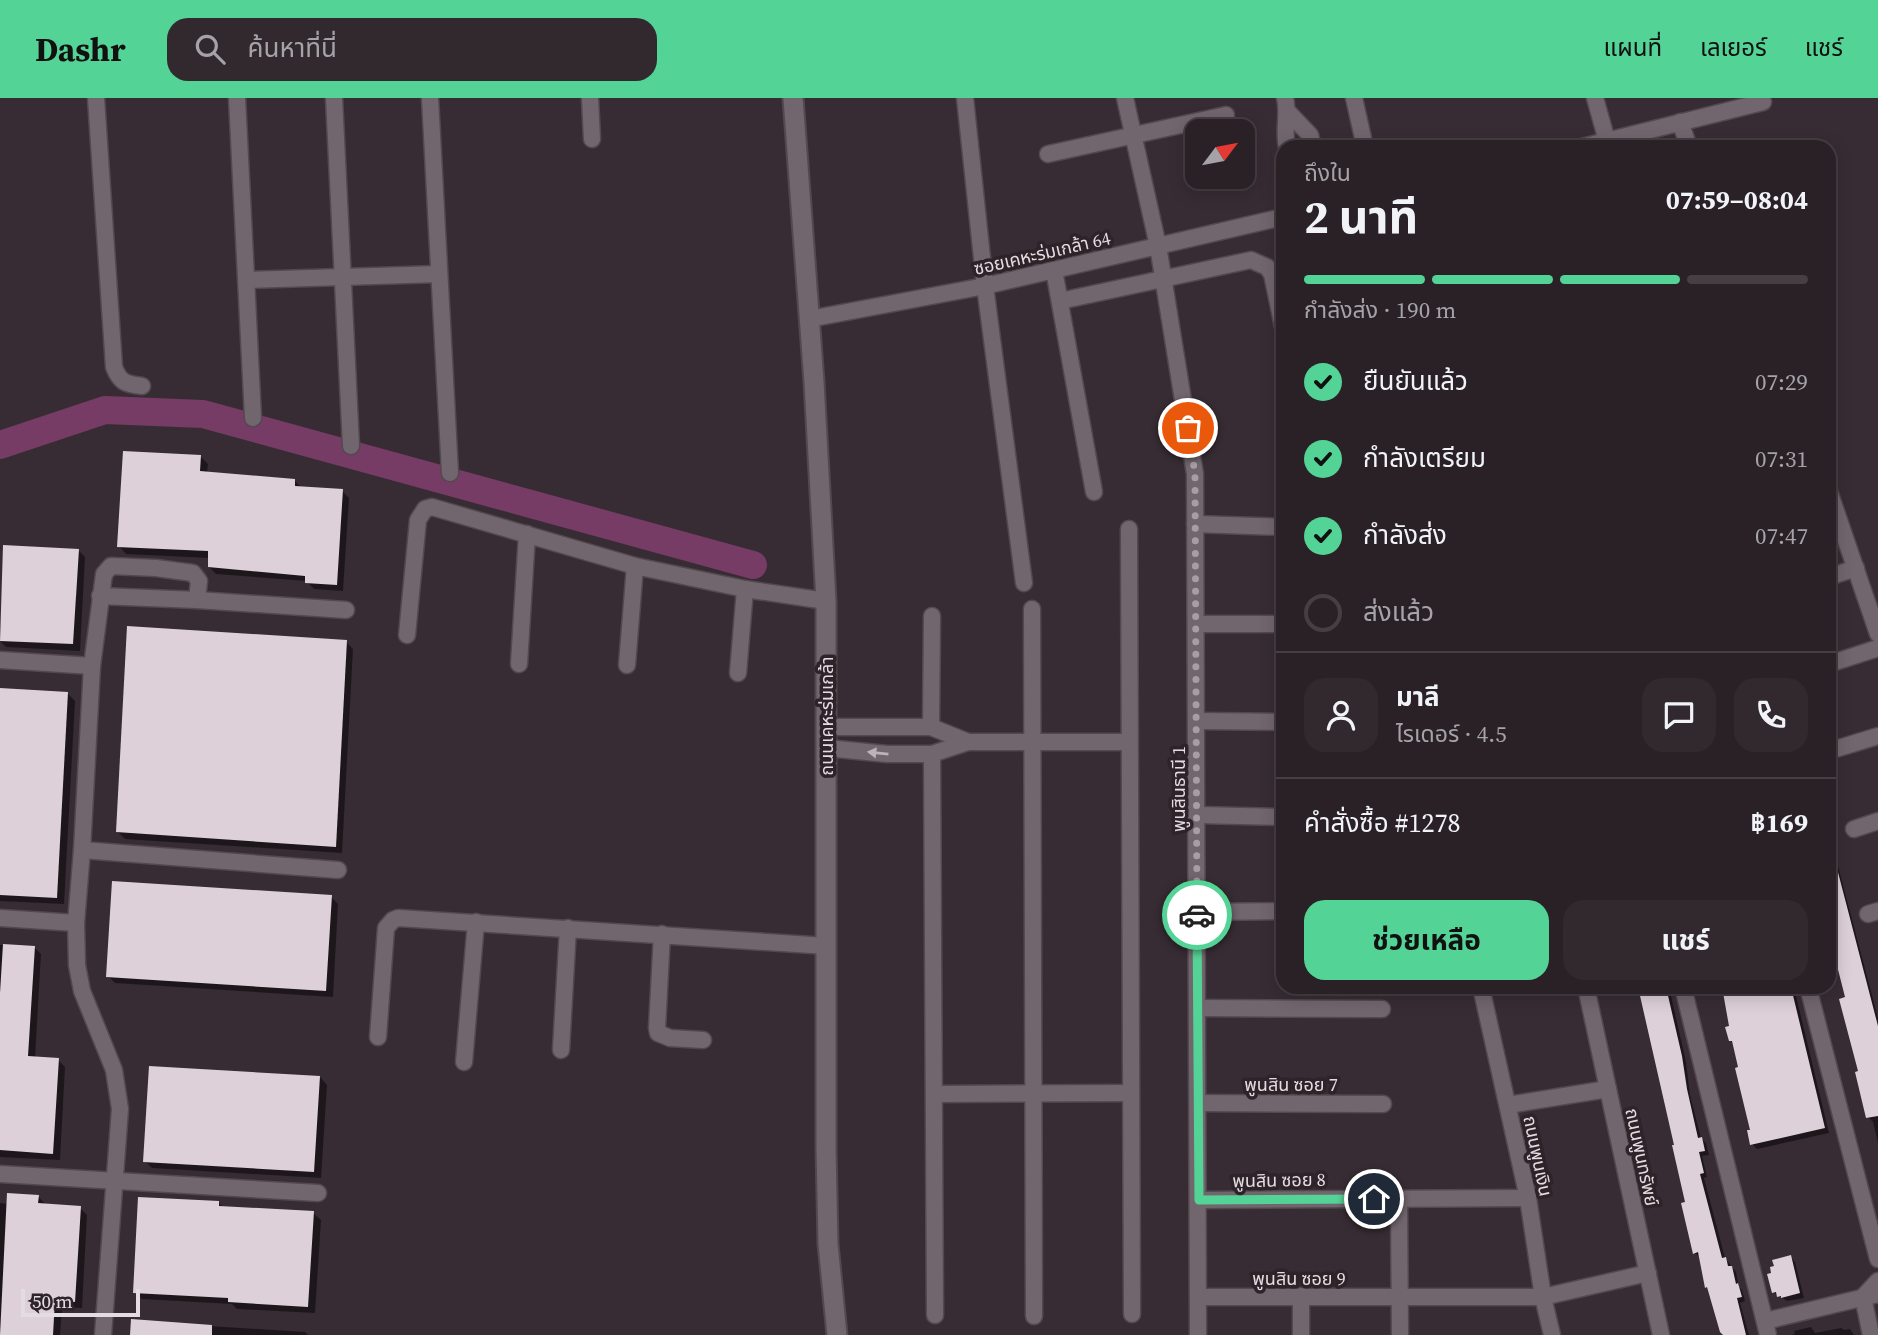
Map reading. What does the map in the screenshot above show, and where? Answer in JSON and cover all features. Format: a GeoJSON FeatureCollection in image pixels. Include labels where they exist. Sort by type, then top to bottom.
{"type":"FeatureCollection","features":[{"type":"Feature","properties":{"kind":"street"},"geometry":{"type":"LineString","coordinates":[[96,98],[114,368],[117,378],[124,383],[142,386]]}},
{"type":"Feature","properties":{"kind":"street"},"geometry":{"type":"LineString","coordinates":[[237,98],[253,418]]}},
{"type":"Feature","properties":{"kind":"street"},"geometry":{"type":"LineString","coordinates":[[334,98],[351,446]]}},
{"type":"Feature","properties":{"kind":"street"},"geometry":{"type":"LineString","coordinates":[[430,98],[450,473]]}},
{"type":"Feature","properties":{"kind":"street"},"geometry":{"type":"LineString","coordinates":[[590,98],[592,139]]}},
{"type":"Feature","properties":{"kind":"street","name":"ถนนเคหะร่มเกล้า"},"geometry":{"type":"LineString","coordinates":[[793,98],[826,601],[828,1233],[837,1335]]}},
{"type":"Feature","properties":{"kind":"street"},"geometry":{"type":"LineString","coordinates":[[965,98],[985,286],[1024,583]]}},
{"type":"Feature","properties":{"kind":"street","name":"พูนสินธานี 1"},"geometry":{"type":"LineString","coordinates":[[1125,98],[1158,246],[1194,463],[1198,815],[1198,1335]]}},
{"type":"Feature","properties":{"kind":"street"},"geometry":{"type":"LineString","coordinates":[[1354,98],[1363,140]]}},
{"type":"Feature","properties":{"kind":"street"},"geometry":{"type":"LineString","coordinates":[[1595,98],[1607,140]]}},
{"type":"Feature","properties":{"kind":"street"},"geometry":{"type":"LineString","coordinates":[[1611,140],[1763,102]]}},
{"type":"Feature","properties":{"kind":"street"},"geometry":{"type":"LineString","coordinates":[[1285,140],[1287,105]]}},
{"type":"Feature","properties":{"kind":"street"},"geometry":{"type":"LineString","coordinates":[[1287,105],[1311,140]]}},
{"type":"Feature","properties":{"kind":"street"},"geometry":{"type":"LineString","coordinates":[[1048,154],[1226,115]]}},
{"type":"Feature","properties":{"kind":"street"},"geometry":{"type":"LineString","coordinates":[[1680,122],[1686,140]]}},
{"type":"Feature","properties":{"kind":"street","name":"ซอยเคหะร่มเกล้า 64"},"geometry":{"type":"LineString","coordinates":[[809,319],[985,286],[1276,219]]}},
{"type":"Feature","properties":{"kind":"street"},"geometry":{"type":"LineString","coordinates":[[1060,301],[1251,260],[1259,262],[1272,274],[1276,293]]}},
{"type":"Feature","properties":{"kind":"street"},"geometry":{"type":"LineString","coordinates":[[1054,270],[1094,492]]}},
{"type":"Feature","properties":{"kind":"street"},"geometry":{"type":"LineString","coordinates":[[247,280],[439,274]]}},
{"type":"Feature","properties":{"kind":"street"},"geometry":{"type":"LineString","coordinates":[[407,635],[418,520],[425,509],[436,507],[635,566],[744,589],[826,601]]}},
{"type":"Feature","properties":{"kind":"street"},"geometry":{"type":"LineString","coordinates":[[1836,512],[1878,634]]}},
{"type":"Feature","properties":{"kind":"street"},"geometry":{"type":"LineString","coordinates":[[1195,524],[1276,527]]}},
{"type":"Feature","properties":{"kind":"street"},"geometry":{"type":"LineString","coordinates":[[1129,529],[1132,1314]]}},
{"type":"Feature","properties":{"kind":"street"},"geometry":{"type":"LineString","coordinates":[[519,664],[527,534]]}},
{"type":"Feature","properties":{"kind":"street"},"geometry":{"type":"LineString","coordinates":[[103,1335],[113,1180],[121,1109],[114,1070],[82,991],[76,923],[92,666],[100,596],[106,571],[111,566],[193,573],[199,581],[197,600]]}},
{"type":"Feature","properties":{"kind":"street"},"geometry":{"type":"LineString","coordinates":[[627,665],[635,566]]}},
{"type":"Feature","properties":{"kind":"street"},"geometry":{"type":"LineString","coordinates":[[1836,575],[1856,568]]}},
{"type":"Feature","properties":{"kind":"street"},"geometry":{"type":"LineString","coordinates":[[738,673],[744,589]]}},
{"type":"Feature","properties":{"kind":"street"},"geometry":{"type":"LineString","coordinates":[[100,596],[346,610]]}},
{"type":"Feature","properties":{"kind":"street"},"geometry":{"type":"LineString","coordinates":[[1032,609],[1034,1316]]}},
{"type":"Feature","properties":{"kind":"street"},"geometry":{"type":"LineString","coordinates":[[931,727],[932,616]]}},
{"type":"Feature","properties":{"kind":"street"},"geometry":{"type":"LineString","coordinates":[[1196,624],[1276,624]]}},
{"type":"Feature","properties":{"kind":"street"},"geometry":{"type":"LineString","coordinates":[[1836,662],[1878,648]]}},
{"type":"Feature","properties":{"kind":"street"},"geometry":{"type":"LineString","coordinates":[[0,660],[92,666]]}},
{"type":"Feature","properties":{"kind":"street"},"geometry":{"type":"LineString","coordinates":[[1197,721],[1276,722]]}},
{"type":"Feature","properties":{"kind":"street"},"geometry":{"type":"LineString","coordinates":[[826,727],[931,727],[968,742]]}},
{"type":"Feature","properties":{"kind":"street"},"geometry":{"type":"LineString","coordinates":[[912,728],[912,754]]}},
{"type":"Feature","properties":{"kind":"street"},"geometry":{"type":"LineString","coordinates":[[1836,749],[1878,736]]}},
{"type":"Feature","properties":{"kind":"street"},"geometry":{"type":"LineString","coordinates":[[827,748],[887,754],[932,754],[968,742],[1128,742]]}},
{"type":"Feature","properties":{"kind":"street"},"geometry":{"type":"LineString","coordinates":[[932,754],[935,1315]]}},
{"type":"Feature","properties":{"kind":"street"},"geometry":{"type":"LineString","coordinates":[[1198,815],[1276,817]]}},
{"type":"Feature","properties":{"kind":"street"},"geometry":{"type":"LineString","coordinates":[[1854,829],[1878,821]]}},
{"type":"Feature","properties":{"kind":"street"},"geometry":{"type":"LineString","coordinates":[[82,850],[338,870]]}},
{"type":"Feature","properties":{"kind":"street"},"geometry":{"type":"LineString","coordinates":[[1197,912],[1276,911]]}},
{"type":"Feature","properties":{"kind":"street"},"geometry":{"type":"LineString","coordinates":[[0,918],[76,923]]}},
{"type":"Feature","properties":{"kind":"street"},"geometry":{"type":"LineString","coordinates":[[378,1037],[386,928],[398,918],[827,946]]}},
{"type":"Feature","properties":{"kind":"street"},"geometry":{"type":"LineString","coordinates":[[464,1062],[476,922]]}},
{"type":"Feature","properties":{"kind":"street"},"geometry":{"type":"LineString","coordinates":[[561,1050],[568,928]]}},
{"type":"Feature","properties":{"kind":"street"},"geometry":{"type":"LineString","coordinates":[[662,934],[658,1033],[670,1038],[703,1040]]}},
{"type":"Feature","properties":{"kind":"street","name":"ถนนพูนเงิน"},"geometry":{"type":"LineString","coordinates":[[1483,994],[1528,1198],[1543,1297],[1552,1335]]}},
{"type":"Feature","properties":{"kind":"street","name":"ถนนพูนทรัพย์"},"geometry":{"type":"LineString","coordinates":[[1588,994],[1661,1335]]}},
{"type":"Feature","properties":{"kind":"street"},"geometry":{"type":"LineString","coordinates":[[1685,994],[1767,1328],[1870,1296]]}},
{"type":"Feature","properties":{"kind":"street"},"geometry":{"type":"LineString","coordinates":[[1810,994],[1878,1259]]}},
{"type":"Feature","properties":{"kind":"street"},"geometry":{"type":"LineString","coordinates":[[1198,1008],[1382,1009]]}},
{"type":"Feature","properties":{"kind":"street"},"geometry":{"type":"LineString","coordinates":[[1508,1105],[1608,1089]]}},
{"type":"Feature","properties":{"kind":"street"},"geometry":{"type":"LineString","coordinates":[[935,1094],[1131,1093]]}},
{"type":"Feature","properties":{"kind":"street","name":"พูนสิน ซอย 7"},"geometry":{"type":"LineString","coordinates":[[1198,1103],[1383,1104]]}},
{"type":"Feature","properties":{"kind":"street"},"geometry":{"type":"LineString","coordinates":[[0,1174],[318,1193]]}},
{"type":"Feature","properties":{"kind":"street"},"geometry":{"type":"LineString","coordinates":[[1399,1198],[1400,1335]]}},
{"type":"Feature","properties":{"kind":"street","name":"พูนสิน ซอย 8"},"geometry":{"type":"LineString","coordinates":[[1199,1200],[1528,1198]]}},
{"type":"Feature","properties":{"kind":"street","name":"พูนสิน ซอย 9"},"geometry":{"type":"LineString","coordinates":[[1198,1297],[1543,1297],[1648,1273]]}},
{"type":"Feature","properties":{"kind":"street"},"geometry":{"type":"LineString","coordinates":[[1871,1335],[1870,1296],[1878,1281]]}},
{"type":"Feature","properties":{"kind":"street"},"geometry":{"type":"LineString","coordinates":[[1301,1296],[1301,1335]]}},
{"type":"Feature","properties":{"kind":"building"},"geometry":{"type":"Polygon","coordinates":[[[123,451],[201,455],[200,471],[295,479],[295,486],[343,489],[337,585],[305,583],[305,576],[208,567],[208,551],[117,547],[123,451]]]}},
{"type":"Feature","properties":{"kind":"building"},"geometry":{"type":"Polygon","coordinates":[[[3,545],[79,549],[73,644],[0,641],[3,545]]]}},
{"type":"Feature","properties":{"kind":"building"},"geometry":{"type":"Polygon","coordinates":[[[127,626],[347,640],[336,847],[116,832],[127,626]]]}},
{"type":"Feature","properties":{"kind":"building"},"geometry":{"type":"Polygon","coordinates":[[[0,688],[68,692],[57,898],[0,895],[0,688]]]}},
{"type":"Feature","properties":{"kind":"building"},"geometry":{"type":"Polygon","coordinates":[[[1836,865],[1878,1026],[1878,1116],[1866,1118],[1855,1072],[1858,1071],[1839,999],[1845,997],[1836,962],[1836,865]]]}},
{"type":"Feature","properties":{"kind":"building"},"geometry":{"type":"Polygon","coordinates":[[[112,881],[332,895],[326,991],[106,977],[112,881]]]}},
{"type":"Feature","properties":{"kind":"building"},"geometry":{"type":"Polygon","coordinates":[[[3,944],[35,946],[28,1056],[59,1058],[53,1154],[0,1150],[0,993],[3,944]]]}},
{"type":"Feature","properties":{"kind":"building"},"geometry":{"type":"Polygon","coordinates":[[[1640,994],[1668,994],[1698,1138],[1702,1137],[1705,1151],[1699,1152],[1704,1173],[1700,1174],[1722,1258],[1726,1257],[1728,1266],[1732,1266],[1742,1297],[1737,1298],[1746,1335],[1723,1335],[1720,1332],[1707,1287],[1705,1288],[1698,1252],[1693,1254],[1681,1203],[1685,1202],[1640,994]]]}},
{"type":"Feature","properties":{"kind":"building"},"geometry":{"type":"Polygon","coordinates":[[[1723,994],[1793,994],[1825,1128],[1750,1145],[1747,1130],[1750,1130],[1735,1068],[1738,1067],[1732,1041],[1729,1041],[1725,1027],[1729,1026],[1723,994]]]}},
{"type":"Feature","properties":{"kind":"building"},"geometry":{"type":"Polygon","coordinates":[[[149,1066],[320,1076],[314,1172],[143,1162],[149,1066]]]}},
{"type":"Feature","properties":{"kind":"building"},"geometry":{"type":"Polygon","coordinates":[[[7,1193],[39,1195],[38,1203],[81,1206],[75,1302],[55,1300],[53,1335],[0,1335],[7,1193]]]}},
{"type":"Feature","properties":{"kind":"building"},"geometry":{"type":"Polygon","coordinates":[[[138,1197],[219,1201],[219,1206],[314,1211],[308,1307],[228,1302],[228,1298],[133,1293],[138,1197]]]}},
{"type":"Feature","properties":{"kind":"building"},"geometry":{"type":"Polygon","coordinates":[[[1791,1255],[1800,1293],[1777,1297],[1776,1292],[1772,1293],[1767,1274],[1771,1273],[1770,1267],[1774,1266],[1772,1260],[1791,1255]]]}},
{"type":"Feature","properties":{"kind":"building"},"geometry":{"type":"Polygon","coordinates":[[[131,1319],[212,1325],[212,1335],[130,1335],[131,1319]]]}},
{"type":"Feature","properties":{"kind":"waterway"},"geometry":{"type":"LineString","coordinates":[[0,445],[105,410],[203,414],[753,565]]}},
{"type":"Feature","properties":{"kind":"way so far"},"geometry":{"type":"LineString","coordinates":[[1188,428],[1195,474],[1197,915]]}},
{"type":"Feature","properties":{"kind":"route"},"geometry":{"type":"LineString","coordinates":[[1197,915],[1199,1200],[1374,1199]]}}]}
